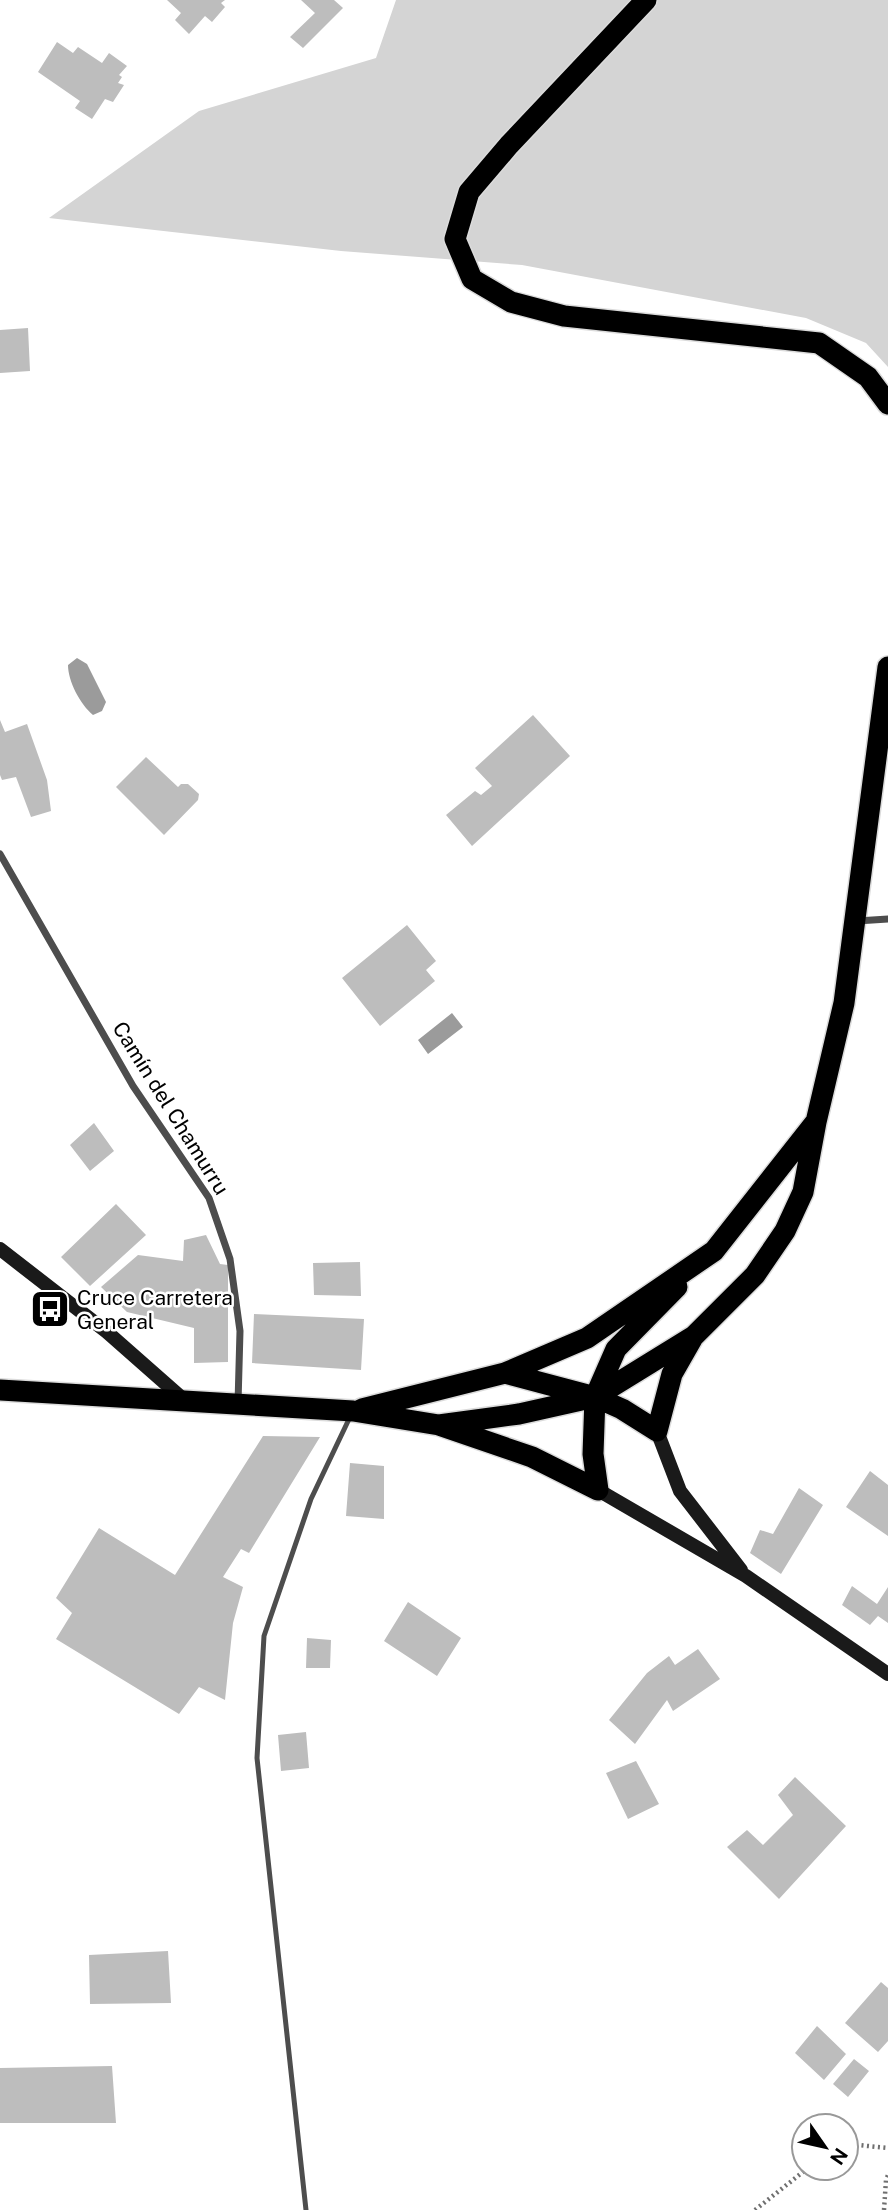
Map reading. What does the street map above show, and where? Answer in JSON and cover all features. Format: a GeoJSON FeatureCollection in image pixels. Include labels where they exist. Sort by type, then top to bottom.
{"type":"FeatureCollection","features":[{"type":"Feature","properties":{"kind":"highway"},"geometry":{"type":"LineString","coordinates":[[646,0],[509,145],[469,192],[455,239],[472,279],[511,302],[564,316],[819,343],[869,377],[888,404]]}},
{"type":"Feature","properties":{"kind":"highway"},"geometry":{"type":"LineString","coordinates":[[439,1425],[519,1414],[595,1397],[694,1336],[755,1275],[785,1231],[803,1192],[816,1122],[844,1003],[888,667]]}},
{"type":"Feature","properties":{"kind":"highway"},"geometry":{"type":"LineString","coordinates":[[598,1490],[593,1454],[595,1397],[616,1349],[713,1251],[816,1122]]}},
{"type":"Feature","properties":{"kind":"highway"},"geometry":{"type":"LineString","coordinates":[[353,1411],[505,1373],[587,1338],[713,1251]]}},
{"type":"Feature","properties":{"kind":"highway"},"geometry":{"type":"LineString","coordinates":[[505,1373],[595,1397],[622,1409],[657,1431],[672,1374],[694,1336]]}},
{"type":"Feature","properties":{"kind":"highway"},"geometry":{"type":"LineString","coordinates":[[0,1390],[353,1411],[439,1425],[532,1457],[598,1490]]}},
{"type":"Feature","properties":{"kind":"street","name":"Camín del Chamurru"},"geometry":{"type":"LineString","coordinates":[[0,855],[133,1086],[209,1198],[230,1259],[240,1331],[238,1404]]}},
{"type":"Feature","properties":{"kind":"street"},"geometry":{"type":"LineString","coordinates":[[855,921],[888,919]]}},
{"type":"Feature","properties":{"kind":"street"},"geometry":{"type":"LineString","coordinates":[[0,1250],[107,1332],[183,1399]]}},
{"type":"Feature","properties":{"kind":"street"},"geometry":{"type":"LineString","coordinates":[[657,1431],[680,1491],[746,1576]]}},
{"type":"Feature","properties":{"kind":"street"},"geometry":{"type":"LineString","coordinates":[[598,1490],[746,1576],[888,1674]]}},
{"type":"Feature","properties":{"kind":"lane"},"geometry":{"type":"LineString","coordinates":[[306,2210],[257,1758],[258,1731],[264,1636],[311,1499],[353,1411]]}},
{"type":"Feature","properties":{"kind":"path"},"geometry":{"type":"LineString","coordinates":[[860,2145],[888,2148]]}},
{"type":"Feature","properties":{"kind":"path"},"geometry":{"type":"LineString","coordinates":[[884,2210],[888,2175]]}},
{"type":"Feature","properties":{"kind":"path"},"geometry":{"type":"LineString","coordinates":[[755,2210],[790,2182]]}},
{"type":"Feature","properties":{"kind":"shaded area"},"geometry":{"type":"Polygon","coordinates":[[[396,0],[888,0],[888,367],[866,343],[806,318],[522,265],[341,251],[49,218],[199,111],[376,58],[396,0]]]}},
{"type":"Feature","properties":{"kind":"shaded area"},"geometry":{"type":"Polygon","coordinates":[[[77,658],[87,664],[106,702],[102,711],[93,715],[79,699],[70,678],[68,665],[77,658]]]}},
{"type":"Feature","properties":{"kind":"shaded area"},"geometry":{"type":"Polygon","coordinates":[[[452,1013],[463,1027],[428,1054],[418,1040],[452,1013]]]}},
{"type":"Feature","properties":{"kind":"building"},"geometry":{"type":"Polygon","coordinates":[[[167,0],[225,0],[221,3],[225,7],[212,22],[205,16],[189,34],[175,20],[181,13],[167,0]]]}},
{"type":"Feature","properties":{"kind":"building"},"geometry":{"type":"Polygon","coordinates":[[[301,0],[334,0],[343,8],[303,48],[290,37],[315,13],[301,0]]]}},
{"type":"Feature","properties":{"kind":"building"},"geometry":{"type":"Polygon","coordinates":[[[57,42],[73,53],[78,47],[102,63],[109,53],[127,66],[119,75],[122,77],[118,83],[124,85],[113,102],[105,99],[92,119],[75,108],[80,101],[38,72],[57,42]]]}},
{"type":"Feature","properties":{"kind":"building"},"geometry":{"type":"Polygon","coordinates":[[[28,328],[30,371],[0,373],[0,330],[28,328]]]}},
{"type":"Feature","properties":{"kind":"building"},"geometry":{"type":"Polygon","coordinates":[[[533,715],[570,756],[472,846],[446,815],[475,791],[481,795],[492,786],[475,768],[533,715]]]}},
{"type":"Feature","properties":{"kind":"building"},"geometry":{"type":"Polygon","coordinates":[[[0,720],[5,732],[27,724],[47,780],[51,811],[31,817],[16,777],[2,780],[0,720]]]}},
{"type":"Feature","properties":{"kind":"building"},"geometry":{"type":"Polygon","coordinates":[[[146,757],[178,787],[188,784],[199,794],[198,800],[164,835],[116,787],[146,757]]]}},
{"type":"Feature","properties":{"kind":"building"},"geometry":{"type":"Polygon","coordinates":[[[407,925],[436,961],[426,970],[435,981],[380,1026],[342,978],[407,925]]]}},
{"type":"Feature","properties":{"kind":"building"},"geometry":{"type":"Polygon","coordinates":[[[94,1123],[114,1151],[90,1171],[70,1145],[94,1123]]]}},
{"type":"Feature","properties":{"kind":"building"},"geometry":{"type":"Polygon","coordinates":[[[116,1204],[146,1235],[90,1286],[61,1257],[116,1204]]]}},
{"type":"Feature","properties":{"kind":"building"},"geometry":{"type":"Polygon","coordinates":[[[206,1235],[220,1264],[228,1265],[228,1362],[194,1363],[194,1328],[127,1312],[101,1287],[138,1255],[183,1261],[184,1240],[206,1235]]]}},
{"type":"Feature","properties":{"kind":"building"},"geometry":{"type":"Polygon","coordinates":[[[360,1262],[361,1296],[314,1295],[313,1263],[360,1262]]]}},
{"type":"Feature","properties":{"kind":"building"},"geometry":{"type":"Polygon","coordinates":[[[254,1314],[364,1319],[361,1370],[252,1363],[254,1314]]]}},
{"type":"Feature","properties":{"kind":"building"},"geometry":{"type":"Polygon","coordinates":[[[263,1436],[320,1437],[249,1553],[241,1549],[223,1577],[243,1587],[233,1623],[225,1700],[199,1687],[179,1714],[56,1639],[72,1613],[56,1598],[99,1528],[175,1575],[263,1436]]]}},
{"type":"Feature","properties":{"kind":"building"},"geometry":{"type":"Polygon","coordinates":[[[350,1463],[384,1466],[384,1519],[346,1516],[350,1463]]]}},
{"type":"Feature","properties":{"kind":"building"},"geometry":{"type":"Polygon","coordinates":[[[870,1471],[888,1485],[888,1536],[846,1507],[870,1471]]]}},
{"type":"Feature","properties":{"kind":"building"},"geometry":{"type":"Polygon","coordinates":[[[799,1488],[823,1505],[781,1574],[750,1553],[760,1530],[773,1534],[799,1488]]]}},
{"type":"Feature","properties":{"kind":"building"},"geometry":{"type":"Polygon","coordinates":[[[852,1586],[877,1604],[888,1587],[888,1623],[878,1616],[870,1625],[842,1605],[852,1586]]]}},
{"type":"Feature","properties":{"kind":"building"},"geometry":{"type":"Polygon","coordinates":[[[408,1602],[461,1638],[437,1676],[384,1641],[408,1602]]]}},
{"type":"Feature","properties":{"kind":"building"},"geometry":{"type":"Polygon","coordinates":[[[307,1638],[331,1640],[330,1668],[306,1668],[307,1638]]]}},
{"type":"Feature","properties":{"kind":"building"},"geometry":{"type":"Polygon","coordinates":[[[698,1649],[720,1679],[673,1711],[667,1700],[635,1744],[609,1720],[647,1673],[669,1656],[675,1665],[698,1649]]]}},
{"type":"Feature","properties":{"kind":"building"},"geometry":{"type":"Polygon","coordinates":[[[306,1732],[309,1768],[281,1771],[278,1735],[306,1732]]]}},
{"type":"Feature","properties":{"kind":"building"},"geometry":{"type":"Polygon","coordinates":[[[636,1761],[659,1804],[628,1819],[606,1773],[636,1761]]]}},
{"type":"Feature","properties":{"kind":"building"},"geometry":{"type":"Polygon","coordinates":[[[795,1777],[846,1826],[779,1899],[727,1847],[747,1830],[763,1845],[793,1815],[778,1795],[795,1777]]]}},
{"type":"Feature","properties":{"kind":"building"},"geometry":{"type":"Polygon","coordinates":[[[168,1951],[171,2003],[90,2004],[89,1955],[168,1951]]]}},
{"type":"Feature","properties":{"kind":"building"},"geometry":{"type":"Polygon","coordinates":[[[881,1982],[888,1988],[888,2041],[878,2052],[845,2023],[881,1982]]]}},
{"type":"Feature","properties":{"kind":"building"},"geometry":{"type":"Polygon","coordinates":[[[817,2026],[846,2054],[824,2080],[795,2053],[817,2026]]]}},
{"type":"Feature","properties":{"kind":"building"},"geometry":{"type":"Polygon","coordinates":[[[854,2059],[869,2071],[848,2097],[833,2084],[854,2059]]]}},
{"type":"Feature","properties":{"kind":"building"},"geometry":{"type":"Polygon","coordinates":[[[112,2066],[116,2123],[0,2123],[0,2068],[112,2066]]]}},
{"type":"Feature","properties":{"kind":"place","name":"Cruce Carretera General"},"geometry":{"type":"Point","coordinates":[50,1309]}}]}
